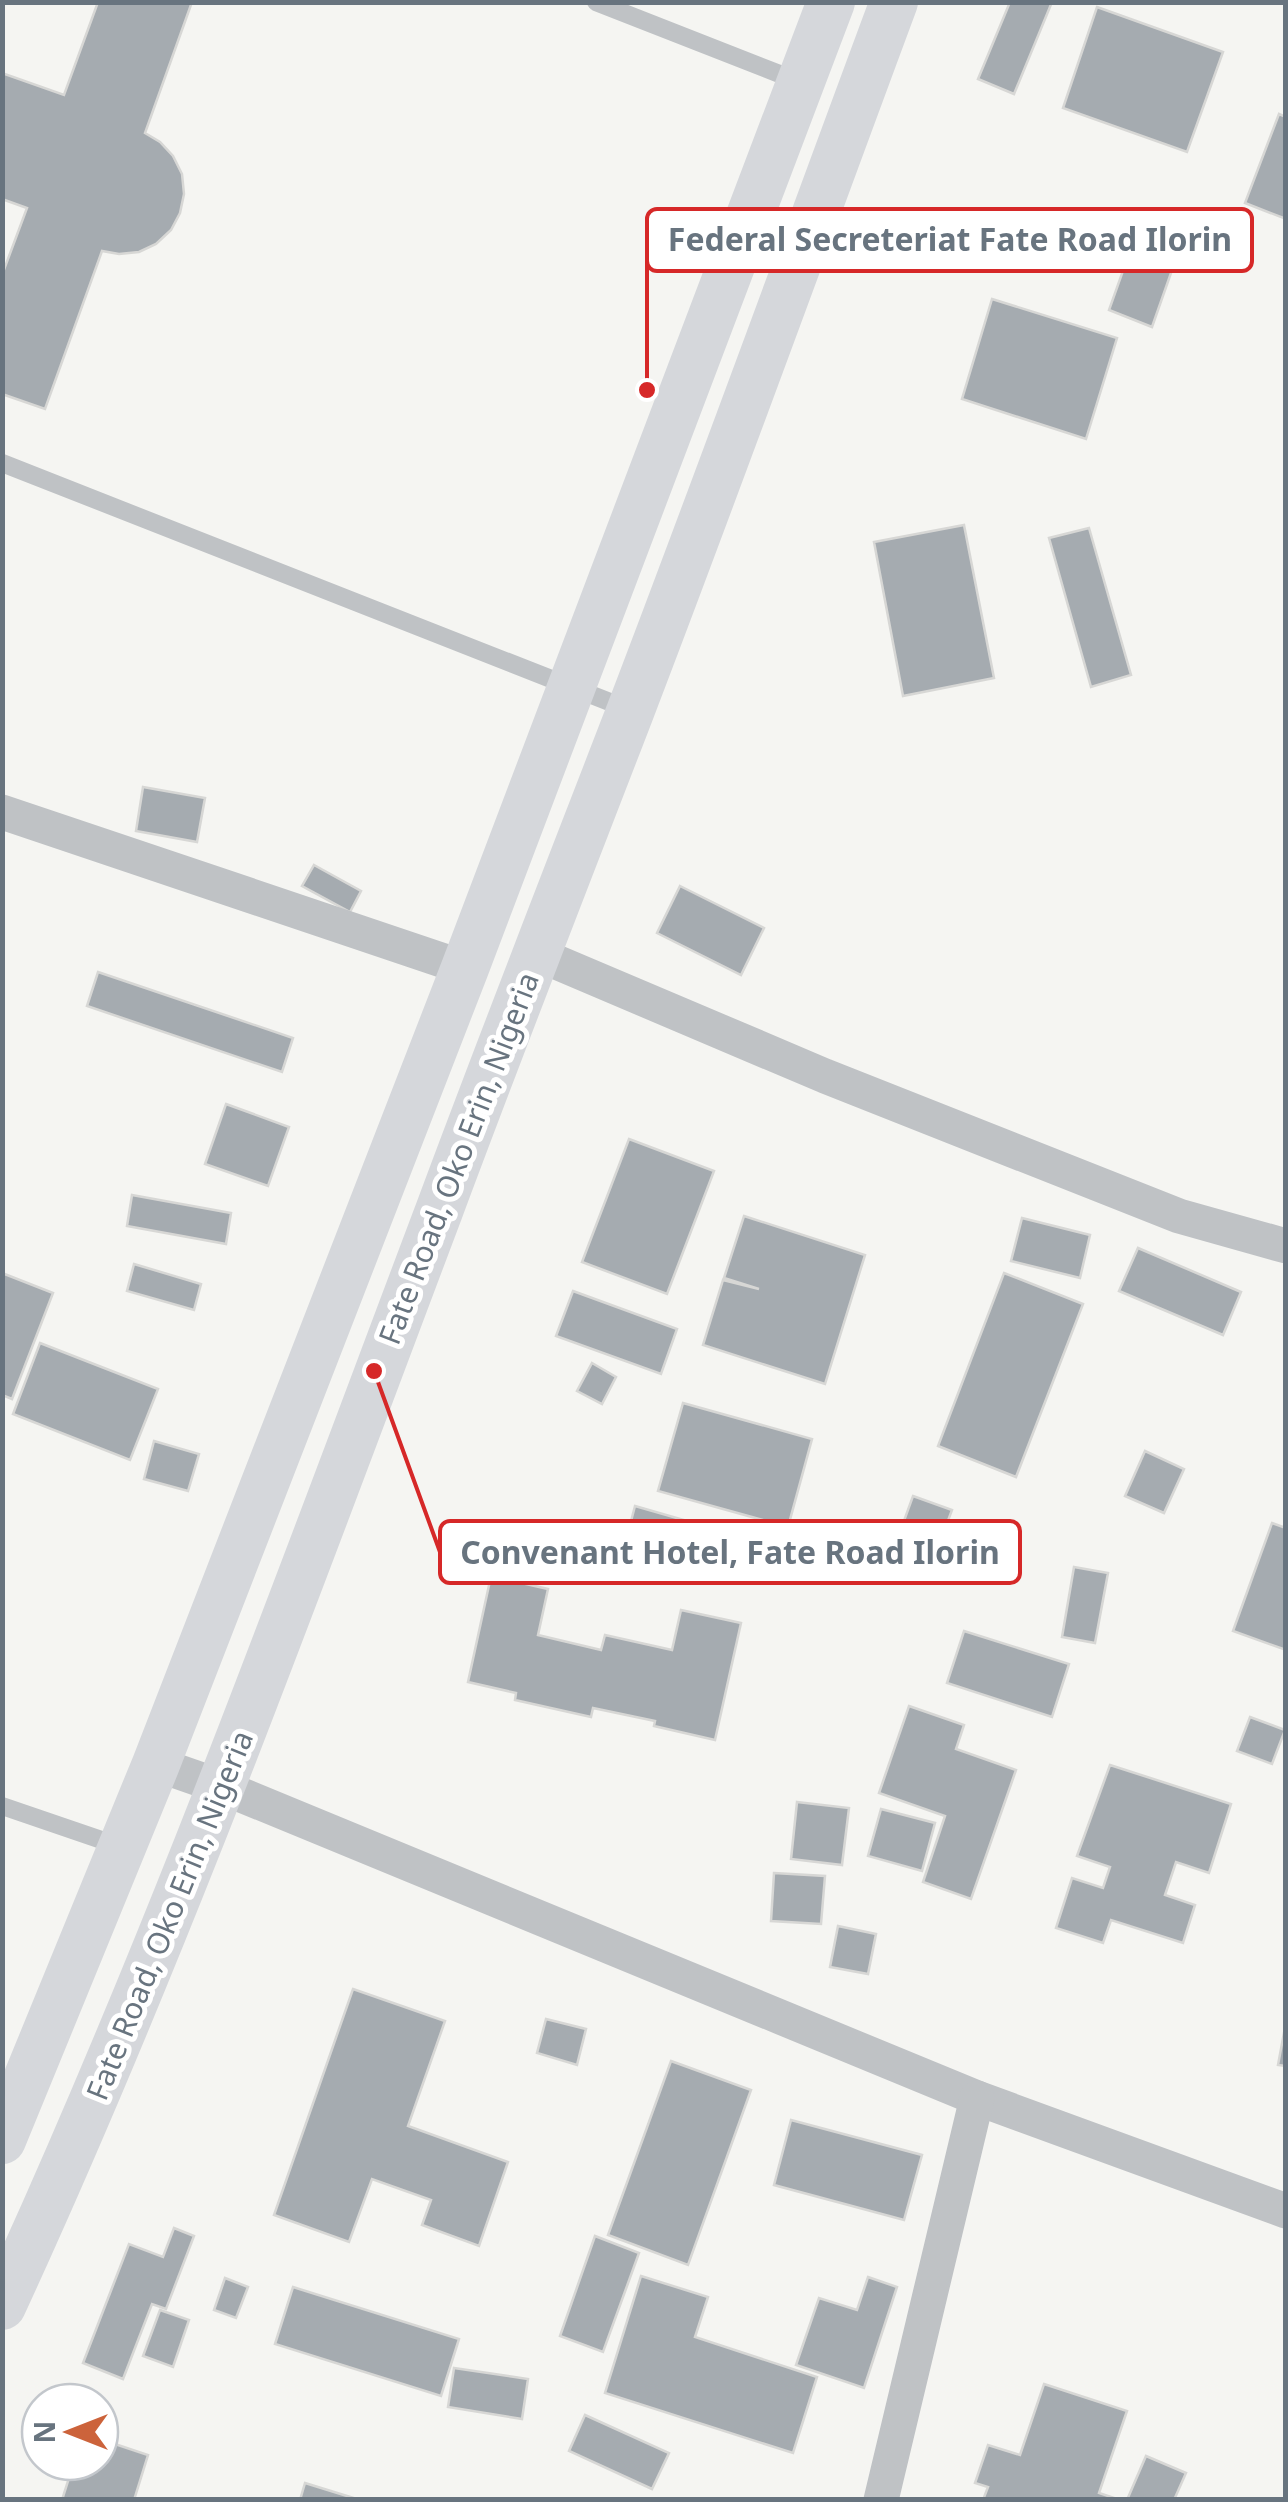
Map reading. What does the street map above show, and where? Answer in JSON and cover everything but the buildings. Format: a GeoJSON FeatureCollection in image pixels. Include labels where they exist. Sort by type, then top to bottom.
{"type":"FeatureCollection","features":[{"type":"Feature","properties":{"kind":"street","name":"Fate Road, Oko Erin, Nigeria"},"geometry":{"type":"LineString","coordinates":[[2,2140],[156,1764],[465,968],[831,2]]}},
{"type":"Feature","properties":{"kind":"street","name":"Fate Road, Oko Erin, Nigeria"},"geometry":{"type":"LineString","coordinates":[[2,2306],[125,2031],[222,1786],[894,2]]}},
{"type":"Feature","properties":{"kind":"street"},"geometry":{"type":"LineString","coordinates":[[2,812],[465,968]]}},
{"type":"Feature","properties":{"kind":"street"},"geometry":{"type":"LineString","coordinates":[[535,953],[825,1076],[1179,1216],[1286,1246]]}},
{"type":"Feature","properties":{"kind":"street"},"geometry":{"type":"LineString","coordinates":[[156,1764],[222,1786],[978,2098],[1286,2212]]}},
{"type":"Feature","properties":{"kind":"street"},"geometry":{"type":"LineString","coordinates":[[881,2500],[978,2098]]}},
{"type":"Feature","properties":{"kind":"lane"},"geometry":{"type":"LineString","coordinates":[[596,2],[801,82]]}},
{"type":"Feature","properties":{"kind":"lane"},"geometry":{"type":"LineString","coordinates":[[2,463],[630,710]]}},
{"type":"Feature","properties":{"kind":"lane"},"geometry":{"type":"LineString","coordinates":[[2,1806],[122,1848]]}},
{"type":"Feature","properties":{"kind":"place","name":"Federal Secreteriat Fate Road Ilorin"},"geometry":{"type":"Point","coordinates":[647,390]}},
{"type":"Feature","properties":{"kind":"place","name":"Convenant Hotel, Fate Road Ilorin"},"geometry":{"type":"Point","coordinates":[374,1371]}}]}
